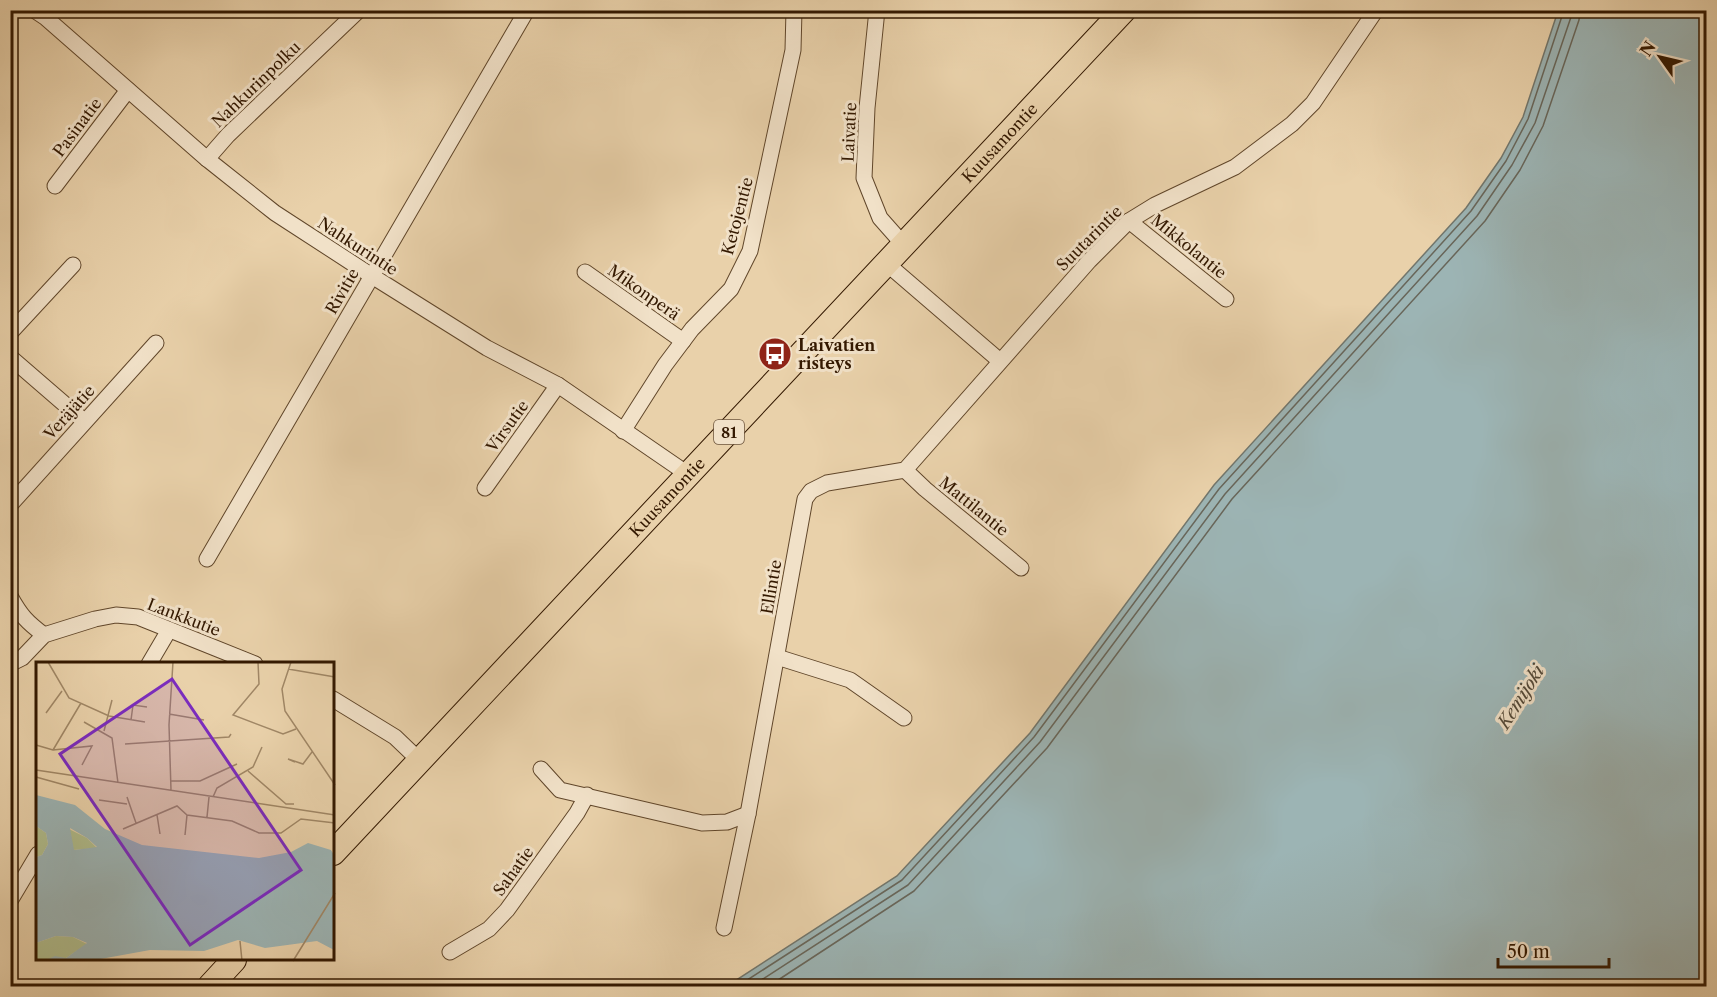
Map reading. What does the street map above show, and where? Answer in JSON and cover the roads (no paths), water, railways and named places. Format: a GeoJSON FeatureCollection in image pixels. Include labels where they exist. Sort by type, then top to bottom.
{"type":"FeatureCollection","features":[{"type":"Feature","properties":{"kind":"main road","name":"Kuusamontie"},"geometry":{"type":"LineString","coordinates":[[334,852],[1124,10]]}},
{"type":"Feature","properties":{"kind":"main road"},"geometry":{"type":"LineString","coordinates":[[210,987],[233,961]]}},
{"type":"Feature","properties":{"kind":"street","name":"Nahkurintie"},"geometry":{"type":"LineString","coordinates":[[34,10],[207,159],[275,213],[487,348],[558,385],[689,475]]}},
{"type":"Feature","properties":{"kind":"street","name":"Nahkurinpolku"},"geometry":{"type":"LineString","coordinates":[[207,159],[228,135],[359,10]]}},
{"type":"Feature","properties":{"kind":"street","name":"Rivitie"},"geometry":{"type":"LineString","coordinates":[[207,559],[527,10]]}},
{"type":"Feature","properties":{"kind":"street","name":"Ketojentie"},"geometry":{"type":"LineString","coordinates":[[623,431],[665,365],[692,329],[731,289],[750,251],[793,50],[794,10]]}},
{"type":"Feature","properties":{"kind":"street","name":"Laivatie"},"geometry":{"type":"LineString","coordinates":[[877,10],[867,108],[864,178],[880,219],[903,244]]}},
{"type":"Feature","properties":{"kind":"street","name":"Suutarintie"},"geometry":{"type":"LineString","coordinates":[[1000,362],[1089,261],[1129,221],[1155,205],[1235,167],[1292,124],[1313,103],[1376,10]]}},
{"type":"Feature","properties":{"kind":"street","name":"Pasinatie"},"geometry":{"type":"LineString","coordinates":[[55,186],[128,90]]}},
{"type":"Feature","properties":{"kind":"street","name":"Mikkolantie"},"geometry":{"type":"LineString","coordinates":[[1129,221],[1226,299]]}},
{"type":"Feature","properties":{"kind":"street"},"geometry":{"type":"LineString","coordinates":[[886,263],[1000,362],[905,470]]}},
{"type":"Feature","properties":{"kind":"street"},"geometry":{"type":"LineString","coordinates":[[10,333],[73,266]]}},
{"type":"Feature","properties":{"kind":"street","name":"Mikonperä"},"geometry":{"type":"LineString","coordinates":[[585,272],[683,341]]}},
{"type":"Feature","properties":{"kind":"street","name":"Veräjätie"},"geometry":{"type":"LineString","coordinates":[[10,505],[156,343]]}},
{"type":"Feature","properties":{"kind":"street"},"geometry":{"type":"LineString","coordinates":[[10,357],[84,421]]}},
{"type":"Feature","properties":{"kind":"street","name":"Virsutie"},"geometry":{"type":"LineString","coordinates":[[485,488],[558,385]]}},
{"type":"Feature","properties":{"kind":"street","name":"Mattilantie"},"geometry":{"type":"LineString","coordinates":[[905,470],[1021,568]]}},
{"type":"Feature","properties":{"kind":"street","name":"Ellintie"},"geometry":{"type":"LineString","coordinates":[[724,928],[748,814],[805,499],[811,491],[827,483],[905,470]]}},
{"type":"Feature","properties":{"kind":"street"},"geometry":{"type":"LineString","coordinates":[[10,596],[20,615],[44,635],[22,658],[10,664]]}},
{"type":"Feature","properties":{"kind":"street","name":"Lankkutie"},"geometry":{"type":"LineString","coordinates":[[44,635],[95,619],[116,615],[138,617],[250,662]]}},
{"type":"Feature","properties":{"kind":"street"},"geometry":{"type":"LineString","coordinates":[[150,662],[169,630]]}},
{"type":"Feature","properties":{"kind":"street"},"geometry":{"type":"LineString","coordinates":[[777,657],[850,680],[904,718]]}},
{"type":"Feature","properties":{"kind":"street"},"geometry":{"type":"LineString","coordinates":[[334,700],[395,737],[420,761]]}},
{"type":"Feature","properties":{"kind":"street"},"geometry":{"type":"LineString","coordinates":[[541,769],[560,790],[702,823],[726,822],[748,814]]}},
{"type":"Feature","properties":{"kind":"street","name":"Sahatie"},"geometry":{"type":"LineString","coordinates":[[450,952],[489,929],[507,910],[577,813],[587,795]]}},
{"type":"Feature","properties":{"kind":"street"},"geometry":{"type":"LineString","coordinates":[[10,901],[36,857]]}},
{"type":"Feature","properties":{"kind":"water","name":"Kemijoki"},"geometry":{"type":"Polygon","coordinates":[[[1558,11],[1706,11],[1706,986],[727,986],[897,876],[1030,733],[1214,485],[1466,208],[1501,158],[1523,117],[1558,11]]]}},
{"type":"Feature","properties":{"kind":"place","name":"Laivatien risteys"},"geometry":{"type":"Point","coordinates":[775,354]}}]}
